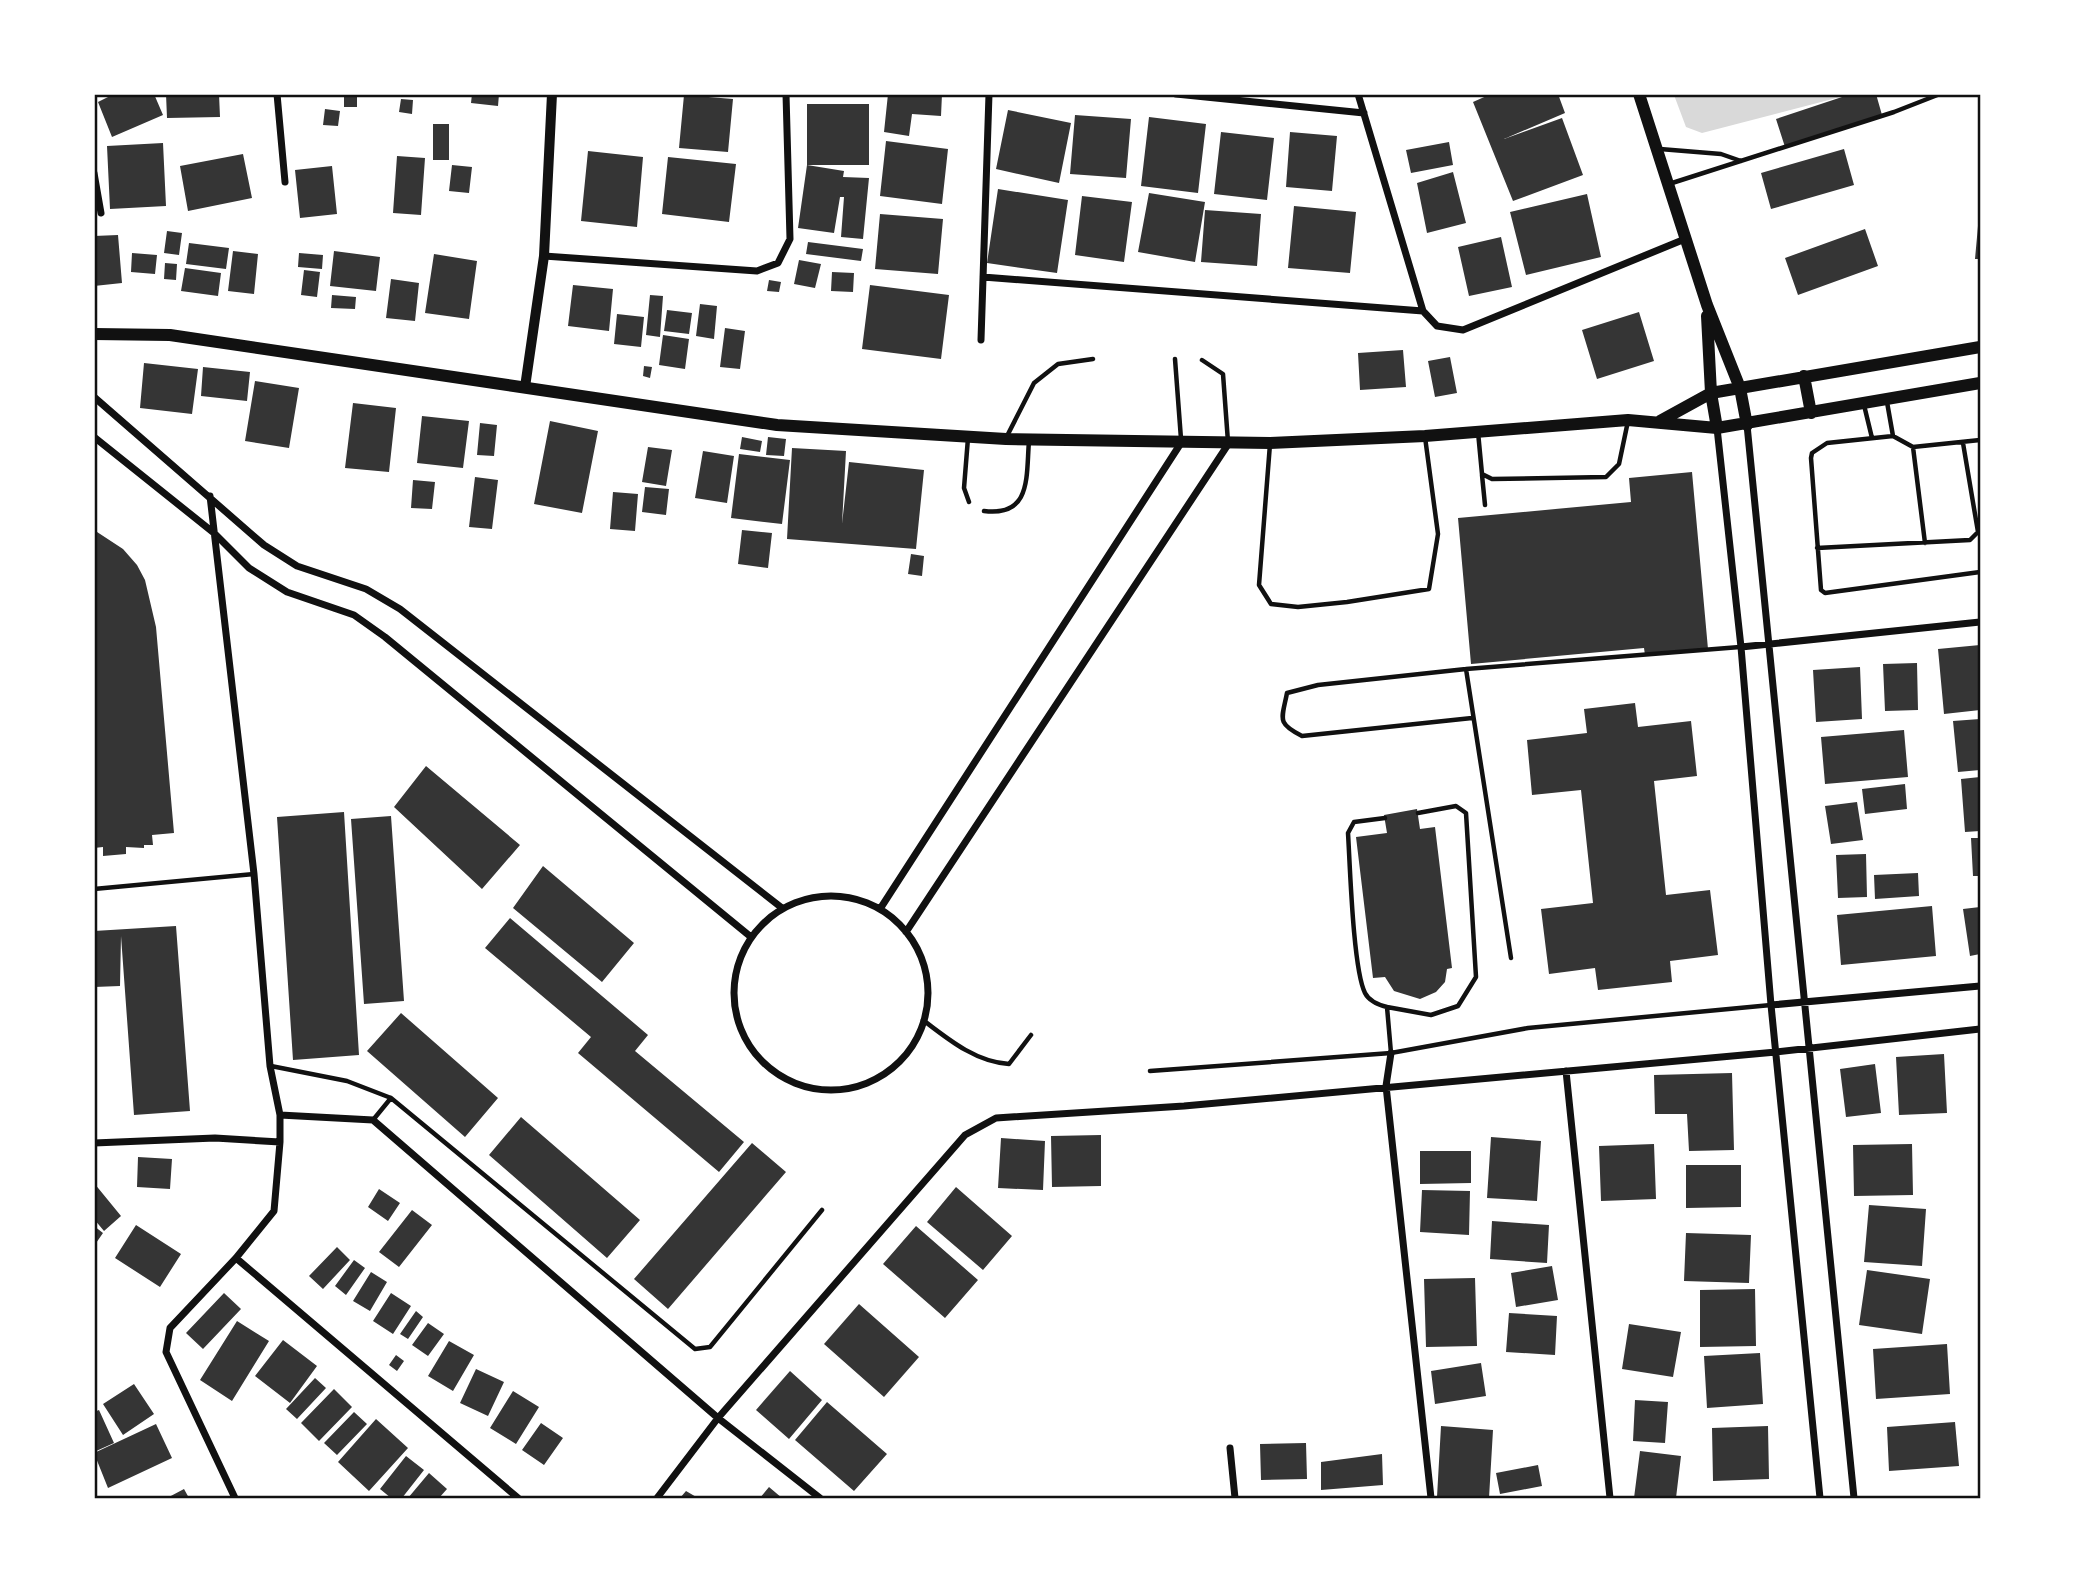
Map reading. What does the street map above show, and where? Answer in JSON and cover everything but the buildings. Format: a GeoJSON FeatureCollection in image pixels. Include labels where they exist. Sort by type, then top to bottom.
{"type":"FeatureCollection","features":[{"type":"Feature","properties":{"kind":"main road"},"geometry":{"type":"LineString","coordinates":[[1639,94],[1707,305],[1740,388],[1748,425]]}},
{"type":"Feature","properties":{"kind":"main road"},"geometry":{"type":"LineString","coordinates":[[1707,305],[1711,393],[1717,428]]}},
{"type":"Feature","properties":{"kind":"main road"},"geometry":{"type":"LineString","coordinates":[[94,334],[170,335],[777,425],[1029,440],[1270,443],[1425,436],[1628,420],[1717,428],[1748,425],[1980,383]]}},
{"type":"Feature","properties":{"kind":"main road"},"geometry":{"type":"LineString","coordinates":[[1660,422],[1711,393],[1980,347]]}},
{"type":"Feature","properties":{"kind":"main road"},"geometry":{"type":"LineString","coordinates":[[1804,376],[1811,413]]}},
{"type":"Feature","properties":{"kind":"street"},"geometry":{"type":"LineString","coordinates":[[277,94],[285,182]]}},
{"type":"Feature","properties":{"kind":"street"},"geometry":{"type":"LineString","coordinates":[[525,387],[544,256],[552,94]]}},
{"type":"Feature","properties":{"kind":"street"},"geometry":{"type":"LineString","coordinates":[[544,256],[757,271],[778,263],[790,239],[786,94]]}},
{"type":"Feature","properties":{"kind":"street"},"geometry":{"type":"LineString","coordinates":[[981,340],[989,94]]}},
{"type":"Feature","properties":{"kind":"street"},"geometry":{"type":"LineString","coordinates":[[1176,94],[1364,113]]}},
{"type":"Feature","properties":{"kind":"street"},"geometry":{"type":"LineString","coordinates":[[1358,94],[1423,311],[1437,326],[1463,330],[1685,239]]}},
{"type":"Feature","properties":{"kind":"street"},"geometry":{"type":"LineString","coordinates":[[94,173],[101,213]]}},
{"type":"Feature","properties":{"kind":"street"},"geometry":{"type":"LineString","coordinates":[[983,276],[1423,311]]}},
{"type":"Feature","properties":{"kind":"street"},"geometry":{"type":"LineString","coordinates":[[94,397],[264,545],[297,566],[366,589],[400,609],[782,908]]}},
{"type":"Feature","properties":{"kind":"street"},"geometry":{"type":"LineString","coordinates":[[1748,425],[1854,1499]]}},
{"type":"Feature","properties":{"kind":"street"},"geometry":{"type":"LineString","coordinates":[[1717,428],[1741,647],[1771,1005],[1821,1499]]}},
{"type":"Feature","properties":{"kind":"street"},"geometry":{"type":"LineString","coordinates":[[94,436],[214,533],[249,568],[287,592],[354,615],[385,637],[751,937]]}},
{"type":"Feature","properties":{"kind":"street"},"geometry":{"type":"LineString","coordinates":[[880,909],[1181,443]]}},
{"type":"Feature","properties":{"kind":"street"},"geometry":{"type":"LineString","coordinates":[[906,932],[1228,443]]}},
{"type":"Feature","properties":{"kind":"street"},"geometry":{"type":"LineString","coordinates":[[210,496],[254,874],[270,1066],[280,1115],[280,1142],[274,1211],[236,1258],[170,1328],[166,1352],[235,1499]]}},
{"type":"Feature","properties":{"kind":"street"},"geometry":{"type":"LineString","coordinates":[[1741,647],[1980,622]]}},
{"type":"Feature","properties":{"kind":"street"},"geometry":{"type":"LineString","coordinates":[[831,895],[848,897],[880,909],[906,932],[924,965],[927,1002],[923,1020],[907,1053],[879,1077],[853,1087],[825,1090],[789,1081],[759,1059],[740,1027],[734,990],[742,953],[751,937],[782,908],[798,901],[831,895]]}},
{"type":"Feature","properties":{"kind":"street"},"geometry":{"type":"LineString","coordinates":[[1771,1005],[1980,986]]}},
{"type":"Feature","properties":{"kind":"street"},"geometry":{"type":"LineString","coordinates":[[657,1499],[718,1418],[965,1135],[996,1118],[1184,1106],[1810,1049],[1980,1029]]}},
{"type":"Feature","properties":{"kind":"street"},"geometry":{"type":"LineString","coordinates":[[1391,1053],[1387,1086],[1431,1499]]}},
{"type":"Feature","properties":{"kind":"street"},"geometry":{"type":"LineString","coordinates":[[1566,1071],[1610,1499]]}},
{"type":"Feature","properties":{"kind":"street"},"geometry":{"type":"LineString","coordinates":[[280,1115],[373,1120],[718,1418],[820,1499]]}},
{"type":"Feature","properties":{"kind":"street"},"geometry":{"type":"LineString","coordinates":[[94,1143],[215,1138],[280,1142]]}},
{"type":"Feature","properties":{"kind":"street"},"geometry":{"type":"LineString","coordinates":[[236,1258],[518,1499]]}},
{"type":"Feature","properties":{"kind":"street"},"geometry":{"type":"LineString","coordinates":[[1230,1448],[1235,1499]]}},
{"type":"Feature","properties":{"kind":"lane"},"geometry":{"type":"LineString","coordinates":[[1668,185],[1894,113],[1940,94]]}},
{"type":"Feature","properties":{"kind":"lane"},"geometry":{"type":"LineString","coordinates":[[1656,149],[1721,154],[1741,161]]}},
{"type":"Feature","properties":{"kind":"lane"},"geometry":{"type":"LineString","coordinates":[[1006,439],[1034,383],[1058,365],[1093,359]]}},
{"type":"Feature","properties":{"kind":"lane"},"geometry":{"type":"LineString","coordinates":[[1175,359],[1181,443]]}},
{"type":"Feature","properties":{"kind":"lane"},"geometry":{"type":"LineString","coordinates":[[1202,360],[1223,374],[1228,443]]}},
{"type":"Feature","properties":{"kind":"lane"},"geometry":{"type":"LineString","coordinates":[[1886,399],[1893,436]]}},
{"type":"Feature","properties":{"kind":"lane"},"geometry":{"type":"LineString","coordinates":[[1864,403],[1872,438]]}},
{"type":"Feature","properties":{"kind":"lane"},"geometry":{"type":"LineString","coordinates":[[1482,474],[1492,479],[1606,477],[1619,464],[1628,420]]}},
{"type":"Feature","properties":{"kind":"lane"},"geometry":{"type":"LineString","coordinates":[[1478,431],[1485,505]]}},
{"type":"Feature","properties":{"kind":"lane"},"geometry":{"type":"LineString","coordinates":[[1270,443],[1259,584],[1271,604],[1298,607],[1429,589],[1438,534],[1425,436]]}},
{"type":"Feature","properties":{"kind":"lane"},"geometry":{"type":"LineString","coordinates":[[1980,440],[1913,447],[1893,436],[1827,443],[1812,453],[1818,586],[1825,593],[1980,572]]}},
{"type":"Feature","properties":{"kind":"lane"},"geometry":{"type":"LineString","coordinates":[[968,437],[964,488],[969,502]]}},
{"type":"Feature","properties":{"kind":"lane"},"geometry":{"type":"LineString","coordinates":[[984,511],[1002,514],[1016,506],[1025,489],[1029,440]]}},
{"type":"Feature","properties":{"kind":"lane"},"geometry":{"type":"LineString","coordinates":[[1817,548],[1970,540],[1978,532],[1964,443]]}},
{"type":"Feature","properties":{"kind":"lane"},"geometry":{"type":"LineString","coordinates":[[1913,447],[1925,544]]}},
{"type":"Feature","properties":{"kind":"lane"},"geometry":{"type":"LineString","coordinates":[[1472,718],[1302,736],[1284,727],[1282,721],[1287,693],[1318,685],[1466,669],[1741,647]]}},
{"type":"Feature","properties":{"kind":"lane"},"geometry":{"type":"LineString","coordinates":[[1466,669],[1511,958]]}},
{"type":"Feature","properties":{"kind":"lane"},"geometry":{"type":"LineString","coordinates":[[1384,818],[1354,822],[1348,833],[1359,963],[1365,993],[1376,1004],[1431,1014],[1458,1006],[1476,977],[1466,813],[1456,806],[1418,813]]}},
{"type":"Feature","properties":{"kind":"lane"},"geometry":{"type":"LineString","coordinates":[[94,889],[254,874]]}},
{"type":"Feature","properties":{"kind":"lane"},"geometry":{"type":"LineString","coordinates":[[1150,1071],[1391,1053],[1528,1028],[1771,1005]]}},
{"type":"Feature","properties":{"kind":"lane"},"geometry":{"type":"LineString","coordinates":[[1387,1007],[1391,1053]]}},
{"type":"Feature","properties":{"kind":"lane"},"geometry":{"type":"LineString","coordinates":[[923,1020],[956,1045],[991,1063],[1009,1065],[1031,1035]]}},
{"type":"Feature","properties":{"kind":"lane"},"geometry":{"type":"LineString","coordinates":[[270,1066],[347,1081],[391,1098],[695,1349],[710,1347],[822,1210]]}},
{"type":"Feature","properties":{"kind":"lane"},"geometry":{"type":"LineString","coordinates":[[373,1120],[391,1098]]}},
{"type":"Feature","properties":{"kind":"shaded area"},"geometry":{"type":"Polygon","coordinates":[[[1674,94],[1848,95],[1702,133],[1686,127],[1674,94]]]}}]}
